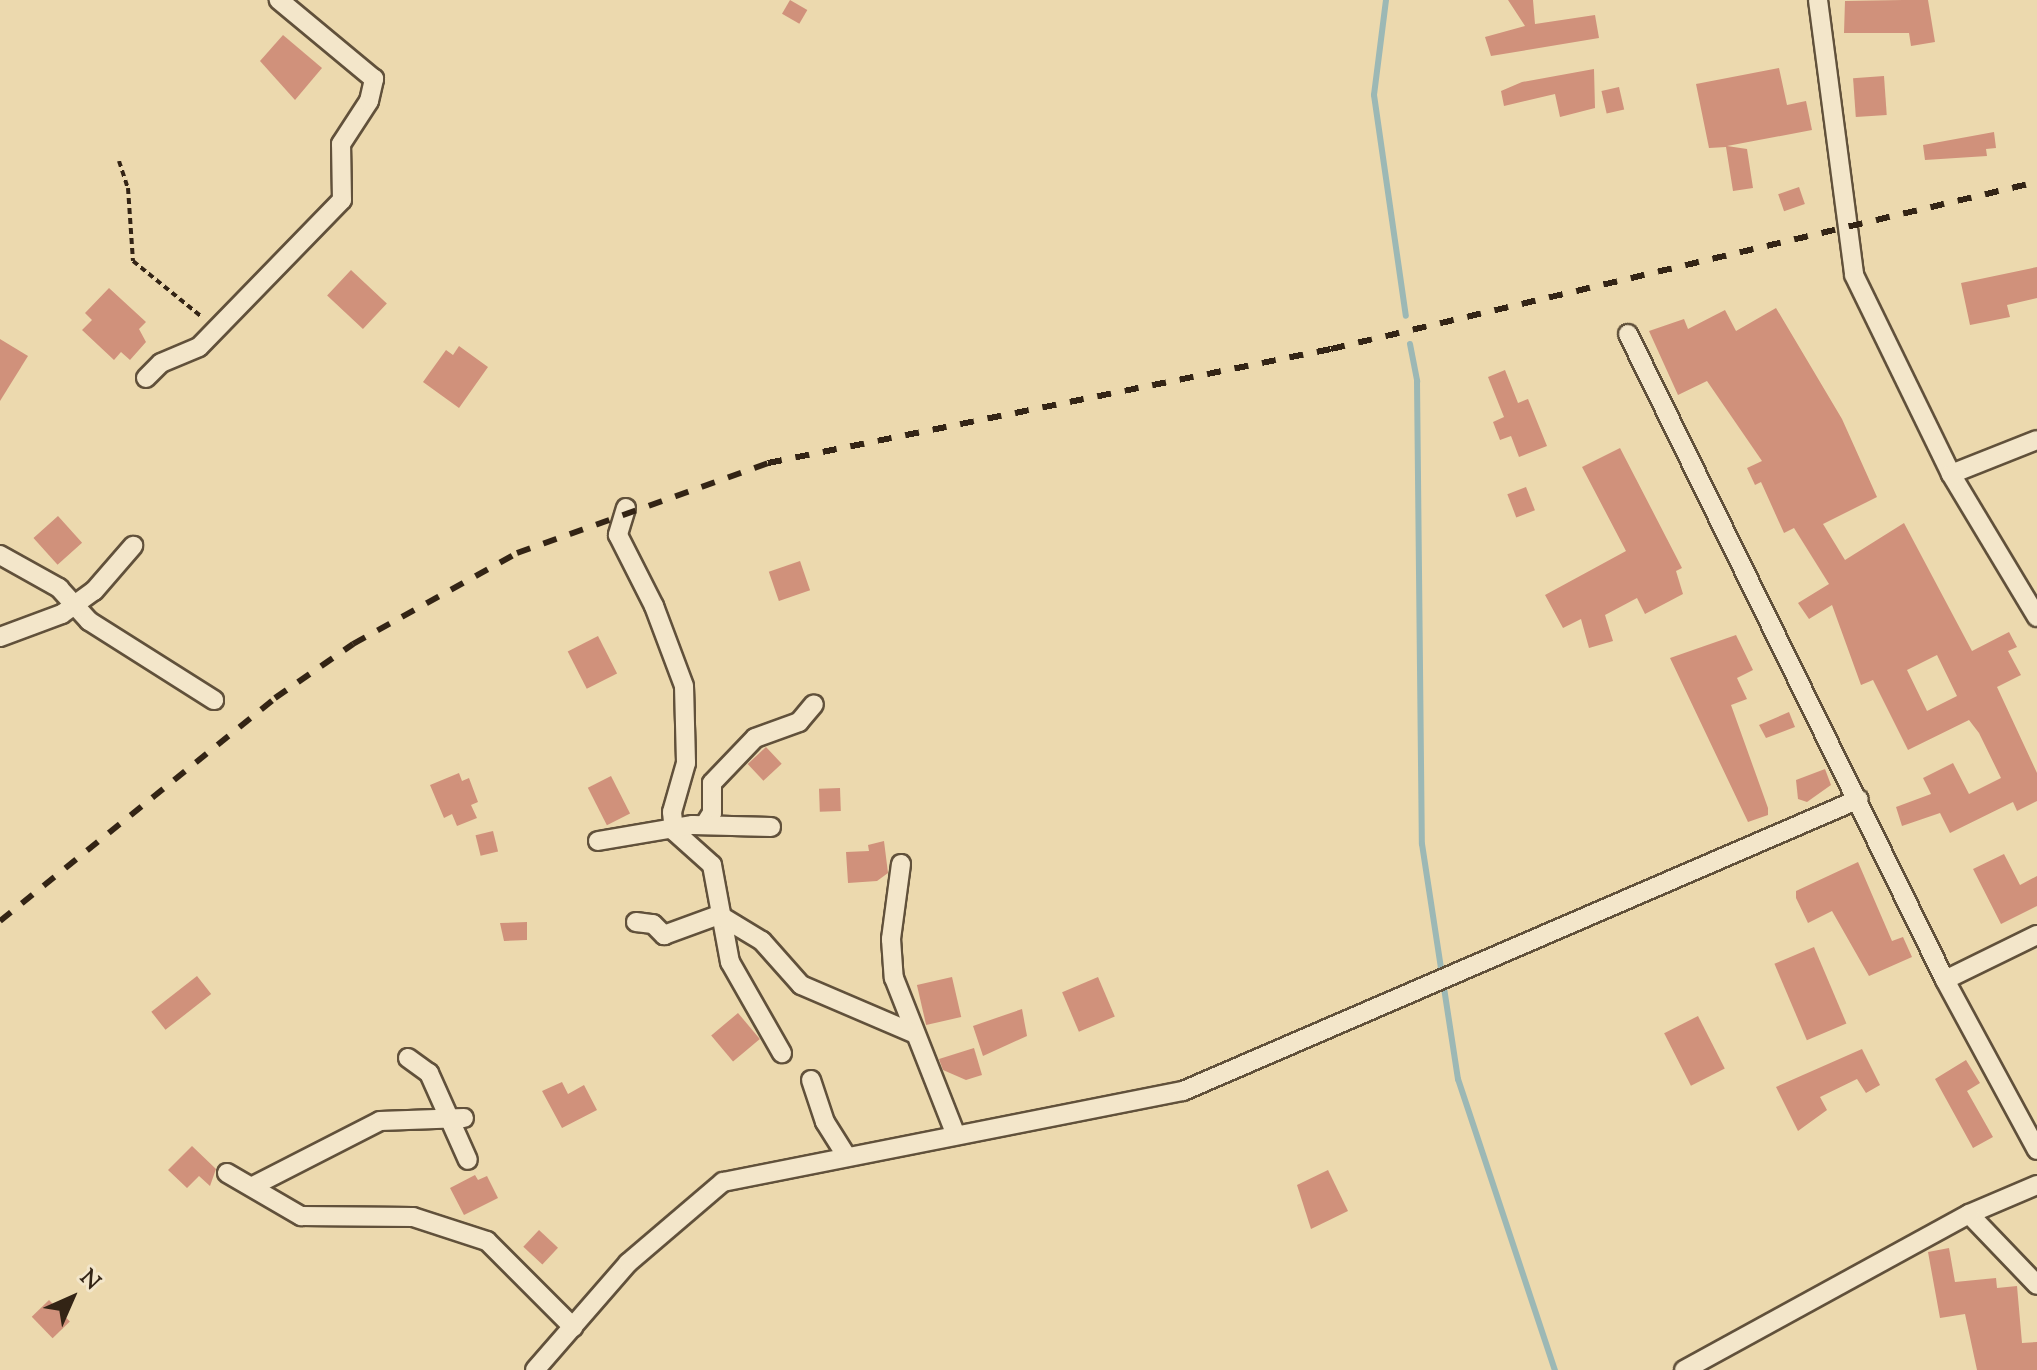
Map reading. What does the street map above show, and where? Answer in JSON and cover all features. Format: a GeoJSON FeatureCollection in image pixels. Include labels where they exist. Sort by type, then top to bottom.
{"type":"FeatureCollection","features":[{"type":"Feature","properties":{"kind":"street"},"geometry":{"type":"LineString","coordinates":[[146,378],[218,329],[342,200],[341,144],[369,101],[374,79],[279,0]]}},
{"type":"Feature","properties":{"kind":"street"},"geometry":{"type":"LineString","coordinates":[[1818,0],[1854,275],[1951,474],[2037,617]]}},
{"type":"Feature","properties":{"kind":"street"},"geometry":{"type":"LineString","coordinates":[[1628,334],[1859,799],[1945,980],[2037,1150]]}},
{"type":"Feature","properties":{"kind":"street"},"geometry":{"type":"LineString","coordinates":[[1951,474],[2037,440]]}},
{"type":"Feature","properties":{"kind":"street"},"geometry":{"type":"LineString","coordinates":[[626,508],[618,535],[654,606],[684,686],[686,763],[672,812],[674,831],[712,865],[719,915],[741,987],[782,1053]]}},
{"type":"Feature","properties":{"kind":"street"},"geometry":{"type":"LineString","coordinates":[[0,637],[94,591],[133,546]]}},
{"type":"Feature","properties":{"kind":"street"},"geometry":{"type":"LineString","coordinates":[[0,555],[59,588],[72,604],[214,700]]}},
{"type":"Feature","properties":{"kind":"street"},"geometry":{"type":"LineString","coordinates":[[705,824],[712,813],[712,783],[755,738],[799,722],[814,704]]}},
{"type":"Feature","properties":{"kind":"street"},"geometry":{"type":"LineString","coordinates":[[535,1370],[628,1263],[723,1182],[1183,1091],[1859,799]]}},
{"type":"Feature","properties":{"kind":"street"},"geometry":{"type":"LineString","coordinates":[[598,841],[705,824],[771,827]]}},
{"type":"Feature","properties":{"kind":"street"},"geometry":{"type":"LineString","coordinates":[[901,864],[891,939],[894,978],[913,1033],[956,1135]]}},
{"type":"Feature","properties":{"kind":"street"},"geometry":{"type":"LineString","coordinates":[[636,922],[653,924],[664,935],[719,915]]}},
{"type":"Feature","properties":{"kind":"street"},"geometry":{"type":"LineString","coordinates":[[719,915],[762,941],[801,985],[913,1033]]}},
{"type":"Feature","properties":{"kind":"street"},"geometry":{"type":"LineString","coordinates":[[1945,980],[2037,935]]}},
{"type":"Feature","properties":{"kind":"street"},"geometry":{"type":"LineString","coordinates":[[408,1058],[429,1073],[455,1118],[468,1160]]}},
{"type":"Feature","properties":{"kind":"street"},"geometry":{"type":"LineString","coordinates":[[811,1080],[825,1122],[847,1157]]}},
{"type":"Feature","properties":{"kind":"street"},"geometry":{"type":"LineString","coordinates":[[255,1185],[380,1121],[455,1118]]}},
{"type":"Feature","properties":{"kind":"street"},"geometry":{"type":"LineString","coordinates":[[227,1173],[255,1185],[301,1216],[413,1217],[487,1241],[573,1327]]}},
{"type":"Feature","properties":{"kind":"street"},"geometry":{"type":"LineString","coordinates":[[1684,1370],[1969,1214],[2037,1185]]}},
{"type":"Feature","properties":{"kind":"street"},"geometry":{"type":"LineString","coordinates":[[1969,1214],[2037,1285]]}},
{"type":"Feature","properties":{"kind":"path"},"geometry":{"type":"LineString","coordinates":[[119,161],[128,188],[133,261],[218,329]]}},
{"type":"Feature","properties":{"kind":"building"},"geometry":{"type":"Polygon","coordinates":[[[790,0],[807,10],[799,24],[782,14],[790,0]]]}},
{"type":"Feature","properties":{"kind":"building"},"geometry":{"type":"Polygon","coordinates":[[[1508,0],[1533,0],[1535,24],[1595,15],[1599,38],[1491,56],[1485,37],[1525,26],[1508,0]]]}},
{"type":"Feature","properties":{"kind":"building"},"geometry":{"type":"Polygon","coordinates":[[[1928,0],[1935,42],[1911,46],[1909,33],[1844,33],[1845,1],[1928,0]]]}},
{"type":"Feature","properties":{"kind":"building"},"geometry":{"type":"Polygon","coordinates":[[[283,35],[322,68],[295,100],[260,61],[283,35]]]}},
{"type":"Feature","properties":{"kind":"building"},"geometry":{"type":"Polygon","coordinates":[[[1779,68],[1787,105],[1806,101],[1812,130],[1727,146],[1747,149],[1753,188],[1733,191],[1726,147],[1709,148],[1696,84],[1779,68]]]}},
{"type":"Feature","properties":{"kind":"building"},"geometry":{"type":"Polygon","coordinates":[[[1594,69],[1595,108],[1560,117],[1555,94],[1504,106],[1501,91],[1522,82],[1594,69]]]}},
{"type":"Feature","properties":{"kind":"building"},"geometry":{"type":"Polygon","coordinates":[[[1884,76],[1887,115],[1856,117],[1853,78],[1884,76]]]}},
{"type":"Feature","properties":{"kind":"building"},"geometry":{"type":"Polygon","coordinates":[[[1619,87],[1624,109],[1607,113],[1601,91],[1619,87]]]}},
{"type":"Feature","properties":{"kind":"building"},"geometry":{"type":"Polygon","coordinates":[[[1994,132],[1996,148],[1986,149],[1987,156],[1925,160],[1923,145],[1994,132]]]}},
{"type":"Feature","properties":{"kind":"building"},"geometry":{"type":"Polygon","coordinates":[[[1799,187],[1805,204],[1784,211],[1778,194],[1799,187]]]}},
{"type":"Feature","properties":{"kind":"building"},"geometry":{"type":"Polygon","coordinates":[[[2037,267],[2037,298],[2007,305],[2010,317],[1970,325],[1961,283],[2037,267]]]}},
{"type":"Feature","properties":{"kind":"building"},"geometry":{"type":"Polygon","coordinates":[[[351,270],[387,303],[363,329],[327,296],[351,270]]]}},
{"type":"Feature","properties":{"kind":"building"},"geometry":{"type":"Polygon","coordinates":[[[109,288],[146,322],[139,329],[146,342],[130,360],[121,352],[114,360],[82,330],[92,320],[85,313],[109,288]]]}},
{"type":"Feature","properties":{"kind":"building"},"geometry":{"type":"Polygon","coordinates":[[[1776,308],[1842,419],[1877,497],[1823,524],[1845,560],[1904,523],[1972,651],[2009,632],[2017,647],[2008,651],[2021,675],[1997,687],[2037,773],[2037,801],[2017,811],[2013,802],[1950,833],[1940,813],[1902,826],[1896,807],[1931,794],[1923,778],[1953,763],[1969,794],[2001,778],[1979,733],[1969,720],[1908,750],[1873,680],[1861,685],[1832,605],[1809,619],[1798,603],[1829,584],[1794,528],[1784,533],[1761,482],[1755,485],[1747,468],[1762,461],[1707,381],[1678,395],[1649,331],[1684,319],[1688,329],[1725,310],[1736,331],[1776,308]],[[1937,655],[1907,670],[1927,711],[1957,696],[1937,655]]]}},
{"type":"Feature","properties":{"kind":"building"},"geometry":{"type":"Polygon","coordinates":[[[0,339],[28,356],[0,401],[0,339]]]}},
{"type":"Feature","properties":{"kind":"building"},"geometry":{"type":"Polygon","coordinates":[[[459,346],[488,367],[459,408],[423,382],[446,350],[453,355],[459,346]]]}},
{"type":"Feature","properties":{"kind":"building"},"geometry":{"type":"Polygon","coordinates":[[[1505,370],[1518,403],[1528,399],[1547,446],[1519,457],[1511,436],[1500,440],[1493,422],[1504,417],[1488,377],[1505,370]]]}},
{"type":"Feature","properties":{"kind":"building"},"geometry":{"type":"Polygon","coordinates":[[[1620,448],[1682,568],[1676,571],[1683,594],[1645,614],[1637,598],[1605,615],[1613,641],[1589,648],[1581,619],[1563,628],[1545,595],[1626,551],[1582,467],[1620,448]]]}},
{"type":"Feature","properties":{"kind":"building"},"geometry":{"type":"Polygon","coordinates":[[[1526,487],[1535,510],[1516,518],[1507,494],[1526,487]]]}},
{"type":"Feature","properties":{"kind":"building"},"geometry":{"type":"Polygon","coordinates":[[[58,516],[82,543],[58,565],[33,538],[58,516]]]}},
{"type":"Feature","properties":{"kind":"building"},"geometry":{"type":"Polygon","coordinates":[[[800,561],[810,590],[779,601],[769,572],[800,561]]]}},
{"type":"Feature","properties":{"kind":"building"},"geometry":{"type":"Polygon","coordinates":[[[1736,635],[1753,670],[1737,678],[1747,699],[1731,705],[1768,808],[1768,815],[1748,822],[1670,658],[1736,635]]]}},
{"type":"Feature","properties":{"kind":"building"},"geometry":{"type":"Polygon","coordinates":[[[598,636],[617,673],[587,689],[568,651],[598,636]]]}},
{"type":"Feature","properties":{"kind":"building"},"geometry":{"type":"Polygon","coordinates":[[[1789,712],[1795,727],[1766,738],[1759,725],[1789,712]]]}},
{"type":"Feature","properties":{"kind":"building"},"geometry":{"type":"Polygon","coordinates":[[[766,747],[782,764],[763,781],[748,764],[766,747]]]}},
{"type":"Feature","properties":{"kind":"building"},"geometry":{"type":"Polygon","coordinates":[[[1825,769],[1831,785],[1807,802],[1798,799],[1796,780],[1825,769]]]}},
{"type":"Feature","properties":{"kind":"building"},"geometry":{"type":"Polygon","coordinates":[[[459,773],[462,781],[469,778],[478,802],[471,805],[477,818],[457,826],[452,814],[444,818],[430,785],[459,773]]]}},
{"type":"Feature","properties":{"kind":"building"},"geometry":{"type":"Polygon","coordinates":[[[611,776],[630,813],[607,825],[588,788],[611,776]]]}},
{"type":"Feature","properties":{"kind":"building"},"geometry":{"type":"Polygon","coordinates":[[[840,788],[841,811],[820,812],[819,789],[840,788]]]}},
{"type":"Feature","properties":{"kind":"building"},"geometry":{"type":"Polygon","coordinates":[[[493,831],[498,851],[481,856],[476,835],[493,831]]]}},
{"type":"Feature","properties":{"kind":"building"},"geometry":{"type":"Polygon","coordinates":[[[884,841],[888,873],[877,881],[848,883],[846,852],[869,851],[868,845],[884,841]]]}},
{"type":"Feature","properties":{"kind":"building"},"geometry":{"type":"Polygon","coordinates":[[[2004,854],[2020,885],[2037,876],[2037,906],[2001,924],[1973,869],[2004,854]]]}},
{"type":"Feature","properties":{"kind":"building"},"geometry":{"type":"Polygon","coordinates":[[[1858,862],[1892,941],[1903,937],[1912,957],[1869,976],[1832,911],[1808,923],[1796,898],[1796,891],[1858,862]]]}},
{"type":"Feature","properties":{"kind":"building"},"geometry":{"type":"Polygon","coordinates":[[[527,922],[527,940],[504,941],[500,923],[527,922]]]}},
{"type":"Feature","properties":{"kind":"building"},"geometry":{"type":"Polygon","coordinates":[[[1814,947],[1846,1023],[1807,1040],[1774,964],[1814,947]]]}},
{"type":"Feature","properties":{"kind":"building"},"geometry":{"type":"Polygon","coordinates":[[[197,976],[211,994],[165,1030],[151,1012],[197,976]]]}},
{"type":"Feature","properties":{"kind":"building"},"geometry":{"type":"Polygon","coordinates":[[[952,977],[961,1017],[926,1025],[917,985],[952,977]]]}},
{"type":"Feature","properties":{"kind":"building"},"geometry":{"type":"Polygon","coordinates":[[[1098,977],[1115,1017],[1079,1032],[1062,992],[1098,977]]]}},
{"type":"Feature","properties":{"kind":"building"},"geometry":{"type":"Polygon","coordinates":[[[1022,1009],[1027,1036],[983,1056],[973,1026],[1022,1009]]]}},
{"type":"Feature","properties":{"kind":"building"},"geometry":{"type":"Polygon","coordinates":[[[738,1013],[760,1039],[733,1062],[711,1035],[738,1013]]]}},
{"type":"Feature","properties":{"kind":"building"},"geometry":{"type":"Polygon","coordinates":[[[1698,1016],[1725,1069],[1691,1086],[1664,1033],[1698,1016]]]}},
{"type":"Feature","properties":{"kind":"building"},"geometry":{"type":"Polygon","coordinates":[[[974,1048],[982,1075],[966,1080],[943,1070],[939,1059],[974,1048]]]}},
{"type":"Feature","properties":{"kind":"building"},"geometry":{"type":"Polygon","coordinates":[[[1862,1049],[1880,1085],[1866,1093],[1857,1079],[1820,1097],[1827,1110],[1798,1131],[1776,1087],[1862,1049]]]}},
{"type":"Feature","properties":{"kind":"building"},"geometry":{"type":"Polygon","coordinates":[[[1966,1060],[1980,1083],[1967,1091],[1993,1137],[1973,1148],[1935,1079],[1966,1060]]]}},
{"type":"Feature","properties":{"kind":"building"},"geometry":{"type":"Polygon","coordinates":[[[562,1082],[568,1094],[584,1085],[597,1110],[562,1128],[542,1091],[562,1082]]]}},
{"type":"Feature","properties":{"kind":"building"},"geometry":{"type":"Polygon","coordinates":[[[192,1146],[216,1169],[210,1186],[199,1176],[187,1188],[168,1170],[192,1146]]]}},
{"type":"Feature","properties":{"kind":"building"},"geometry":{"type":"Polygon","coordinates":[[[1328,1170],[1348,1211],[1311,1229],[1297,1185],[1328,1170]]]}},
{"type":"Feature","properties":{"kind":"building"},"geometry":{"type":"Polygon","coordinates":[[[475,1175],[478,1180],[487,1176],[498,1198],[464,1215],[450,1188],[475,1175]]]}},
{"type":"Feature","properties":{"kind":"building"},"geometry":{"type":"Polygon","coordinates":[[[539,1230],[558,1248],[542,1265],[523,1247],[539,1230]]]}},
{"type":"Feature","properties":{"kind":"building"},"geometry":{"type":"Polygon","coordinates":[[[1949,1248],[1955,1282],[1996,1278],[1997,1288],[2017,1286],[2022,1343],[2037,1342],[2037,1370],[1977,1370],[1965,1314],[1940,1318],[1928,1252],[1949,1248]]]}},
{"type":"Feature","properties":{"kind":"building"},"geometry":{"type":"Polygon","coordinates":[[[49,1300],[70,1322],[53,1338],[32,1317],[49,1300]]]}},
{"type":"Feature","properties":{"kind":"waterway"},"geometry":{"type":"LineString","coordinates":[[1386,0],[1374,95],[1406,316]]}},
{"type":"Feature","properties":{"kind":"waterway"},"geometry":{"type":"LineString","coordinates":[[1410,344],[1417,381],[1422,844],[1458,1079],[1555,1370]]}},
{"type":"Feature","properties":{"kind":"railway"},"geometry":{"type":"LineString","coordinates":[[0,921],[275,698],[353,644],[517,553],[768,463],[1331,349],[2037,182]]}}]}
